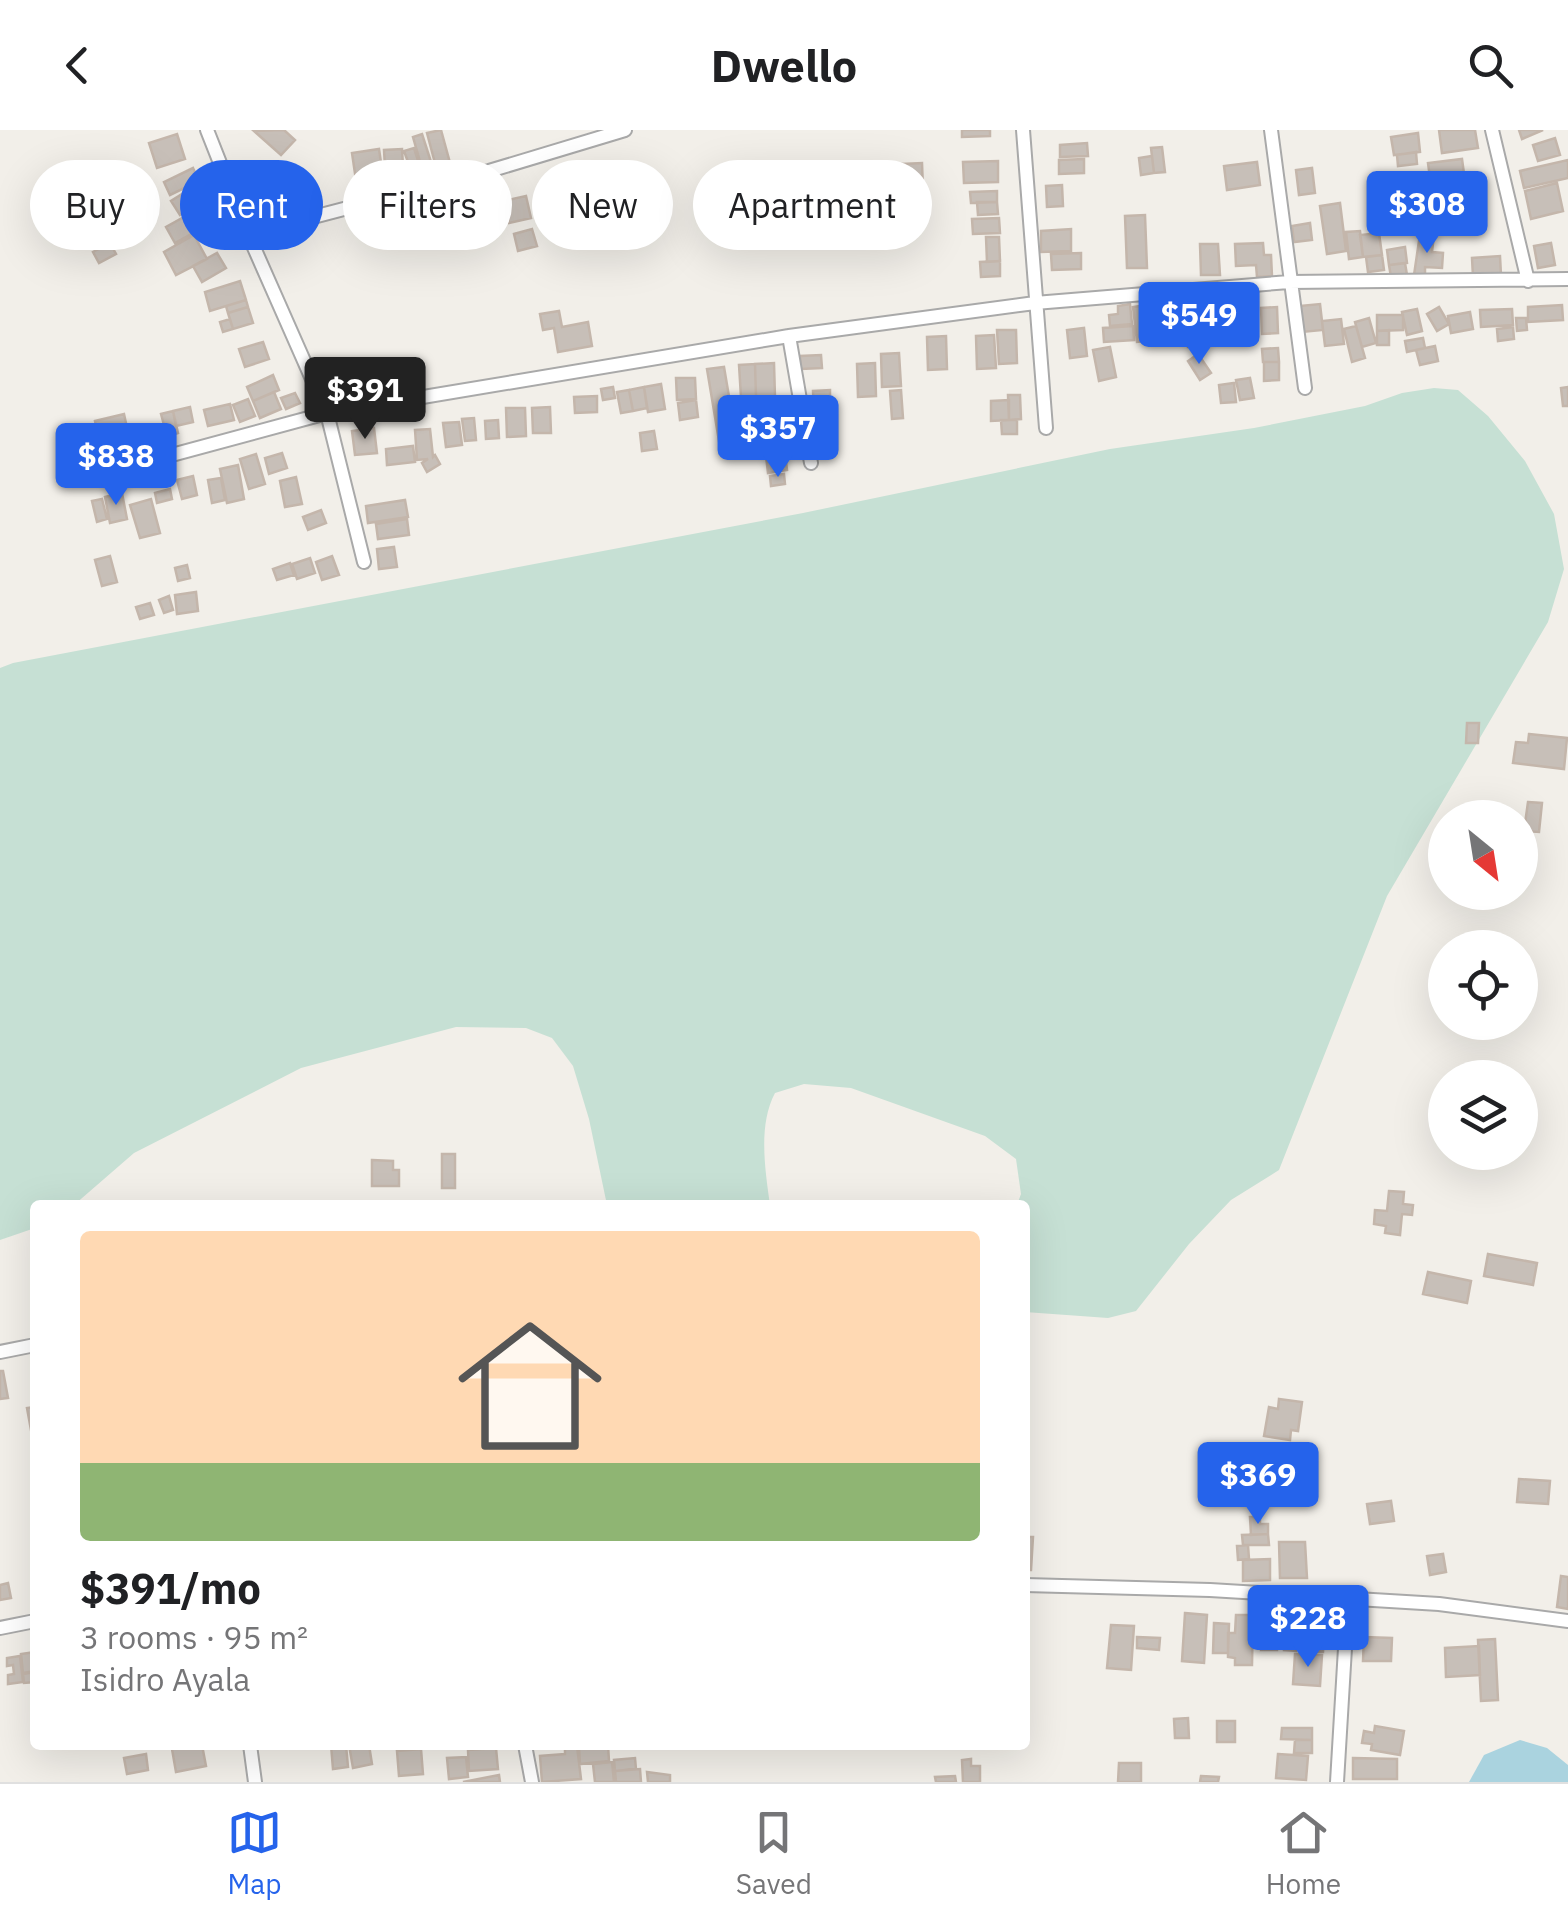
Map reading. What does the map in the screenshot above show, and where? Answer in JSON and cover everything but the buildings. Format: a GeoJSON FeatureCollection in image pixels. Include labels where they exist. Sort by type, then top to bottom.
{"type":"FeatureCollection","features":[{"type":"Feature","properties":{"kind":"street"},"geometry":{"type":"LineString","coordinates":[[323,214],[625,130]]}},
{"type":"Feature","properties":{"kind":"street"},"geometry":{"type":"LineString","coordinates":[[1023,130],[1046,428]]}},
{"type":"Feature","properties":{"kind":"street"},"geometry":{"type":"LineString","coordinates":[[1271,130],[1305,388]]}},
{"type":"Feature","properties":{"kind":"street"},"geometry":{"type":"LineString","coordinates":[[1492,130],[1528,281]]}},
{"type":"Feature","properties":{"kind":"street"},"geometry":{"type":"LineString","coordinates":[[211,132],[221,160]]}},
{"type":"Feature","properties":{"kind":"street"},"geometry":{"type":"LineString","coordinates":[[255,250],[327,414],[364,562]]}},
{"type":"Feature","properties":{"kind":"street"},"geometry":{"type":"LineString","coordinates":[[104,473],[327,414],[789,336],[1036,303],[1289,282],[1568,279]]}},
{"type":"Feature","properties":{"kind":"street"},"geometry":{"type":"LineString","coordinates":[[789,336],[811,464]]}},
{"type":"Feature","properties":{"kind":"street"},"geometry":{"type":"LineString","coordinates":[[0,1352],[30,1347]]}},
{"type":"Feature","properties":{"kind":"street"},"geometry":{"type":"LineString","coordinates":[[1030,1585],[1348,1598],[1439,1604],[1568,1620]]}},
{"type":"Feature","properties":{"kind":"street"},"geometry":{"type":"LineString","coordinates":[[1337,1782],[1348,1598]]}},
{"type":"Feature","properties":{"kind":"street"},"geometry":{"type":"LineString","coordinates":[[0,1628],[30,1622]]}},
{"type":"Feature","properties":{"kind":"street"},"geometry":{"type":"LineString","coordinates":[[251,1750],[255,1782]]}},
{"type":"Feature","properties":{"kind":"street"},"geometry":{"type":"LineString","coordinates":[[526,1750],[532,1782]]}},
{"type":"Feature","properties":{"kind":"green space"},"geometry":{"type":"Polygon","coordinates":[[[1434,388],[1458,390],[1488,416],[1525,461],[1554,514],[1564,569],[1548,622],[1443,800],[1428,800],[1428,826],[1387,896],[1279,1170],[1231,1200],[1189,1244],[1136,1311],[1108,1318],[1030,1312],[1030,1200],[1019,1200],[1016,1159],[985,1136],[851,1088],[804,1084],[775,1093],[765,1133],[769,1200],[606,1200],[573,1066],[552,1038],[526,1028],[456,1027],[301,1068],[134,1153],[80,1200],[30,1200],[30,1230],[0,1240],[0,668],[803,513],[1110,449],[1254,428],[1365,406],[1402,393],[1434,388]]]}},
{"type":"Feature","properties":{"kind":"water"},"geometry":{"type":"Polygon","coordinates":[[[1520,1740],[1547,1748],[1568,1765],[1568,1782],[1469,1782],[1484,1755],[1520,1740]]]}}]}
